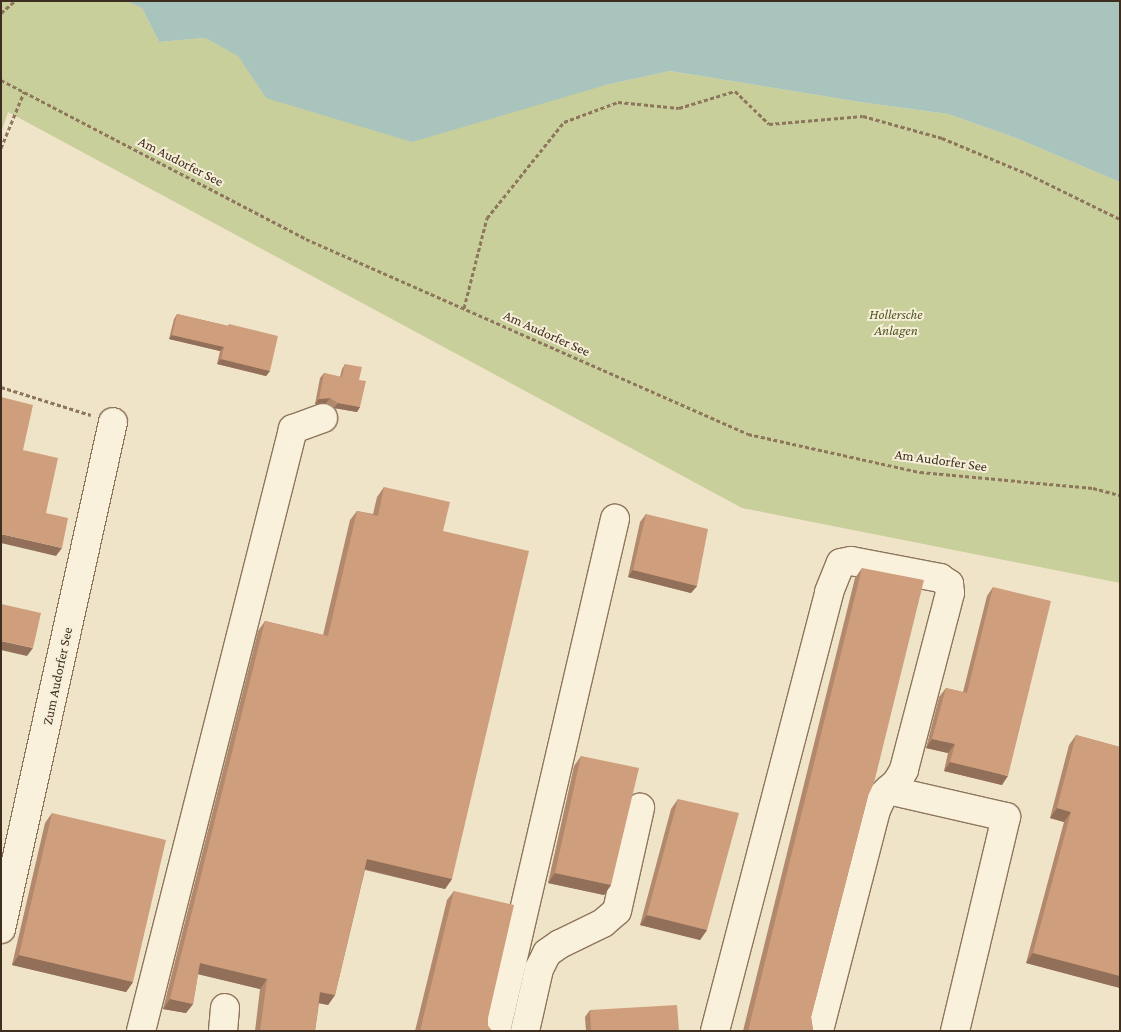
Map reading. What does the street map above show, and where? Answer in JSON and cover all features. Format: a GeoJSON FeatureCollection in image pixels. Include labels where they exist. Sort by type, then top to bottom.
{"type":"FeatureCollection","features":[{"type":"Feature","properties":{"kind":"street"},"geometry":{"type":"LineString","coordinates":[[142,1031],[293,429],[323,418]]}},
{"type":"Feature","properties":{"kind":"street","name":"Zum Audorfer See"},"geometry":{"type":"LineString","coordinates":[[1,929],[113,422]]}},
{"type":"Feature","properties":{"kind":"street"},"geometry":{"type":"LineString","coordinates":[[496,1031],[615,519]]}},
{"type":"Feature","properties":{"kind":"street"},"geometry":{"type":"LineString","coordinates":[[715,1031],[829,592],[841,563],[851,560],[940,578],[949,584],[950,593],[904,770],[888,790],[876,810],[819,1031]]}},
{"type":"Feature","properties":{"kind":"street"},"geometry":{"type":"LineString","coordinates":[[888,790],[1006,817],[955,1031]]}},
{"type":"Feature","properties":{"kind":"street"},"geometry":{"type":"LineString","coordinates":[[525,1031],[539,969],[547,954],[560,944],[603,923],[617,911],[640,808]]}},
{"type":"Feature","properties":{"kind":"path"},"geometry":{"type":"LineString","coordinates":[[1,13],[15,1]]}},
{"type":"Feature","properties":{"kind":"path"},"geometry":{"type":"LineString","coordinates":[[1,7],[8,7]]}},
{"type":"Feature","properties":{"kind":"path","name":"Am Audorfer See"},"geometry":{"type":"LineString","coordinates":[[1,80],[306,239],[748,434],[920,472],[1093,488],[1120,495]]}},
{"type":"Feature","properties":{"kind":"path"},"geometry":{"type":"LineString","coordinates":[[464,308],[486,218],[564,122],[618,102],[679,108],[735,91],[769,124],[863,116],[942,138],[1028,174],[1120,219]]}},
{"type":"Feature","properties":{"kind":"path"},"geometry":{"type":"LineString","coordinates":[[1,148],[24,92]]}},
{"type":"Feature","properties":{"kind":"path"},"geometry":{"type":"LineString","coordinates":[[1,386],[113,422]]}},
{"type":"Feature","properties":{"kind":"green space","name":"Hollersche Anlagen"},"geometry":{"type":"Polygon","coordinates":[[[1,1],[125,1],[142,8],[159,42],[205,38],[239,56],[266,98],[606,85],[670,71],[860,102],[948,114],[1016,138],[1120,182],[1120,583],[742,508],[8,112],[1,133],[1,1]]]}},
{"type":"Feature","properties":{"kind":"water"},"geometry":{"type":"Polygon","coordinates":[[[125,1],[1120,1],[1120,182],[1016,138],[948,114],[860,102],[670,71],[606,85],[412,142],[266,98],[238,56],[205,38],[159,42],[142,8],[125,1]]]}},
{"type":"Feature","properties":{"kind":"building"},"geometry":{"type":"Polygon","coordinates":[[[177,314],[278,336],[270,371],[221,359],[224,347],[172,335],[177,314]]]}},
{"type":"Feature","properties":{"kind":"building"},"geometry":{"type":"Polygon","coordinates":[[[345,364],[362,367],[359,380],[366,381],[360,407],[338,403],[330,398],[319,399],[324,373],[342,377],[345,364]]]}},
{"type":"Feature","properties":{"kind":"building"},"geometry":{"type":"Polygon","coordinates":[[[1,397],[33,405],[23,450],[58,458],[46,513],[68,518],[62,548],[1,534],[1,397]]]}},
{"type":"Feature","properties":{"kind":"building"},"geometry":{"type":"Polygon","coordinates":[[[384,487],[450,502],[443,531],[529,551],[452,879],[367,859],[335,995],[320,992],[315,1031],[260,1031],[267,979],[200,963],[193,1004],[170,999],[265,621],[328,636],[357,511],[378,516],[384,487]]]}},
{"type":"Feature","properties":{"kind":"building"},"geometry":{"type":"Polygon","coordinates":[[[646,514],[708,529],[697,586],[633,570],[646,514]]]}},
{"type":"Feature","properties":{"kind":"building"},"geometry":{"type":"Polygon","coordinates":[[[862,568],[924,580],[874,783],[868,796],[811,1017],[813,1031],[748,1031],[862,568]]]}},
{"type":"Feature","properties":{"kind":"building"},"geometry":{"type":"Polygon","coordinates":[[[993,587],[1051,601],[1008,776],[950,762],[955,744],[932,739],[946,688],[967,693],[993,587]]]}},
{"type":"Feature","properties":{"kind":"building"},"geometry":{"type":"Polygon","coordinates":[[[1,604],[41,613],[33,648],[1,641],[1,604]]]}},
{"type":"Feature","properties":{"kind":"building"},"geometry":{"type":"Polygon","coordinates":[[[1076,735],[1120,747],[1120,976],[1033,953],[1071,812],[1057,808],[1076,735]]]}},
{"type":"Feature","properties":{"kind":"building"},"geometry":{"type":"Polygon","coordinates":[[[581,756],[639,768],[611,885],[555,873],[581,756]]]}},
{"type":"Feature","properties":{"kind":"building"},"geometry":{"type":"Polygon","coordinates":[[[678,799],[739,813],[707,930],[647,915],[678,799]]]}},
{"type":"Feature","properties":{"kind":"building"},"geometry":{"type":"Polygon","coordinates":[[[52,813],[166,840],[133,982],[19,955],[52,813]]]}},
{"type":"Feature","properties":{"kind":"building"},"geometry":{"type":"Polygon","coordinates":[[[454,891],[514,905],[488,1018],[488,1026],[492,1031],[420,1031],[454,891]]]}},
{"type":"Feature","properties":{"kind":"building"},"geometry":{"type":"Polygon","coordinates":[[[677,1005],[679,1031],[591,1031],[590,1010],[677,1005]]]}}]}
